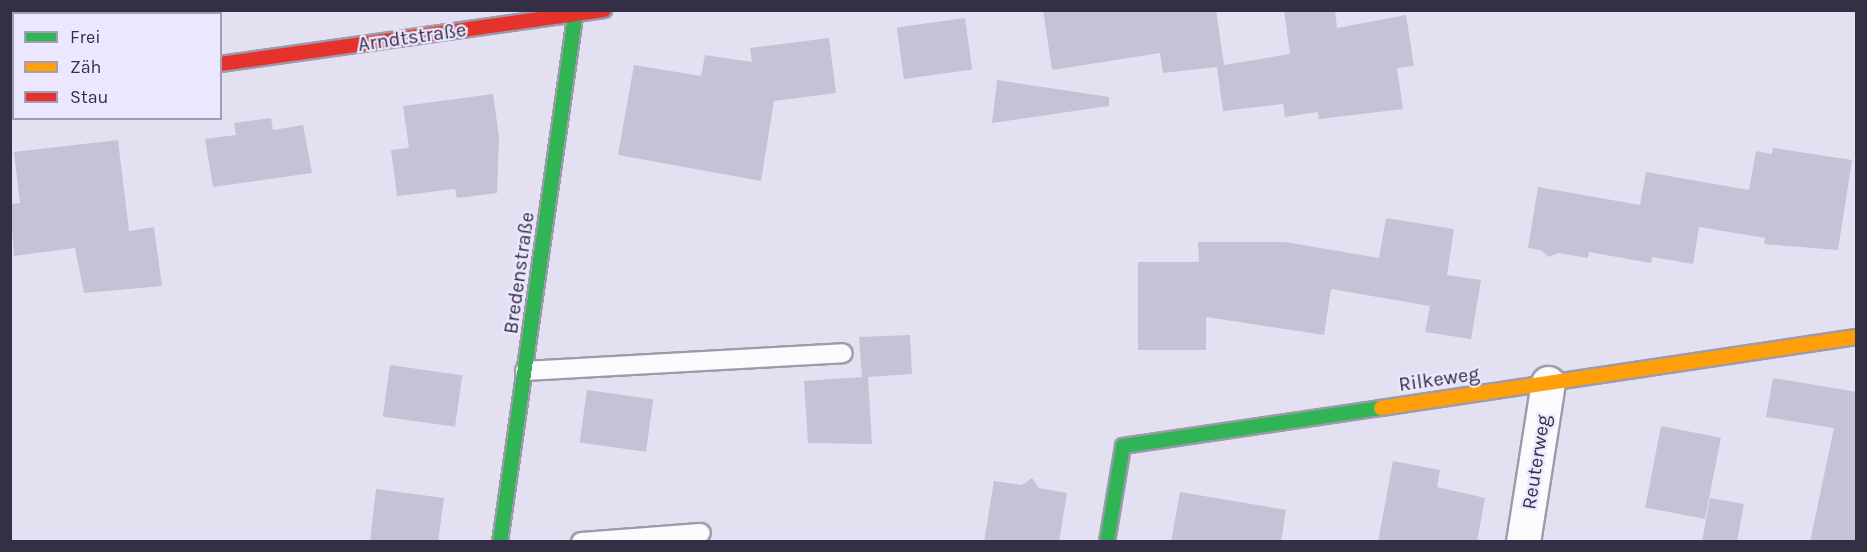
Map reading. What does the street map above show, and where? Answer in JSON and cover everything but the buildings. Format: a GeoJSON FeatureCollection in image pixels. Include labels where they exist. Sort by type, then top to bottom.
{"type":"FeatureCollection","features":[{"type":"Feature","properties":{"kind":"street","name":"Arndtstraße"},"geometry":{"type":"LineString","coordinates":[[222,64],[604,10]]}},
{"type":"Feature","properties":{"kind":"street","name":"Bredenstraße"},"geometry":{"type":"LineString","coordinates":[[500,542],[576,13]]}},
{"type":"Feature","properties":{"kind":"street","name":"Rilkeweg"},"geometry":{"type":"LineString","coordinates":[[1107,542],[1123,446],[1857,337]]}},
{"type":"Feature","properties":{"kind":"street","name":"Reuterweg"},"geometry":{"type":"LineString","coordinates":[[1523,542],[1548,383]]}},
{"type":"Feature","properties":{"kind":"lane"},"geometry":{"type":"LineString","coordinates":[[525,371],[842,352]]}},
{"type":"Feature","properties":{"kind":"lane"},"geometry":{"type":"LineString","coordinates":[[581,542],[701,533]]}},
{"type":"Feature","properties":{"kind":"traffic: fast"},"geometry":{"type":"LineString","coordinates":[[500,542],[576,10]]}},
{"type":"Feature","properties":{"kind":"traffic: fast"},"geometry":{"type":"LineString","coordinates":[[1107,542],[1123,446],[1381,408]]}},
{"type":"Feature","properties":{"kind":"traffic: slow"},"geometry":{"type":"LineString","coordinates":[[1381,408],[1856,337]]}},
{"type":"Feature","properties":{"kind":"traffic: jam"},"geometry":{"type":"LineString","coordinates":[[222,64],[604,10]]}}]}
